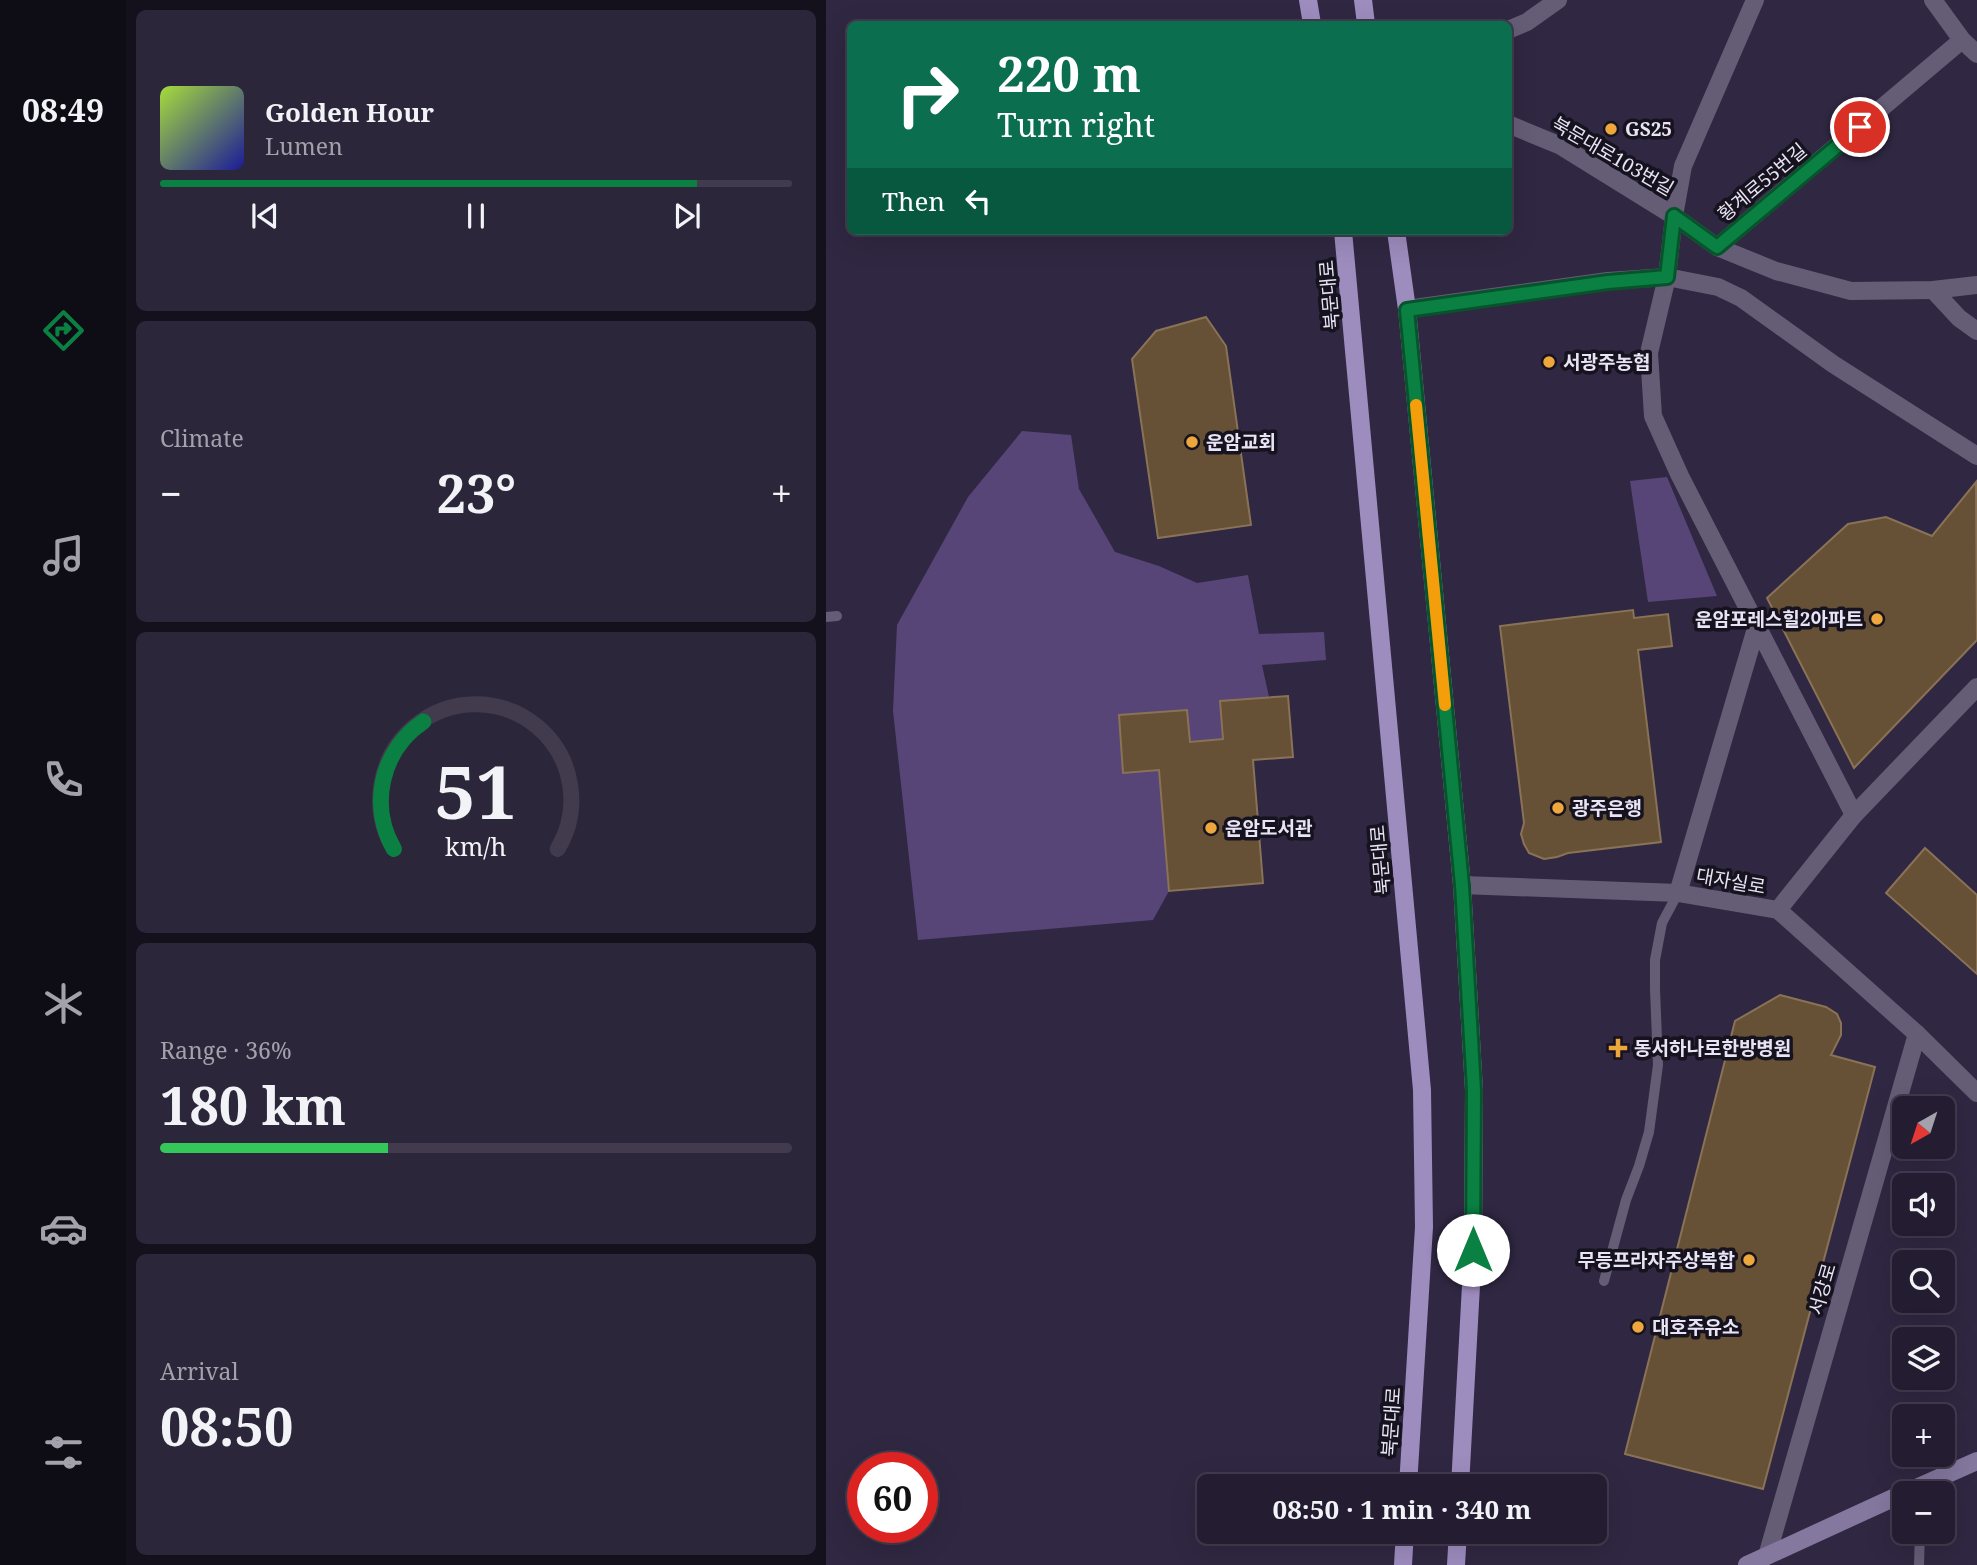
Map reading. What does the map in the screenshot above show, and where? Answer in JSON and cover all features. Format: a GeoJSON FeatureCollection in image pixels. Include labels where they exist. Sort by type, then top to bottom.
{"type":"FeatureCollection","features":[{"type":"Feature","properties":{"kind":"main road"},"geometry":{"type":"LineString","coordinates":[[1308,0],[1312,21]]}},
{"type":"Feature","properties":{"kind":"main road"},"geometry":{"type":"LineString","coordinates":[[1363,0],[1366,21]]}},
{"type":"Feature","properties":{"kind":"main road","name":"북문대로"},"geometry":{"type":"LineString","coordinates":[[1343,235],[1422,1090],[1424,1227],[1409,1474]]}},
{"type":"Feature","properties":{"kind":"main road"},"geometry":{"type":"LineString","coordinates":[[1397,235],[1407,310],[1462,885],[1474,1090],[1473,1223],[1461,1474]]}},
{"type":"Feature","properties":{"kind":"main road"},"geometry":{"type":"LineString","coordinates":[[1934,1481],[1977,1461]]}},
{"type":"Feature","properties":{"kind":"main road"},"geometry":{"type":"LineString","coordinates":[[1748,1565],[1892,1500]]}},
{"type":"Feature","properties":{"kind":"main road"},"geometry":{"type":"LineString","coordinates":[[1403,1565],[1404,1544]]}},
{"type":"Feature","properties":{"kind":"main road"},"geometry":{"type":"LineString","coordinates":[[1456,1565],[1457,1544]]}},
{"type":"Feature","properties":{"kind":"street"},"geometry":{"type":"LineString","coordinates":[[1512,28],[1527,22],[1558,0]]}},
{"type":"Feature","properties":{"kind":"street"},"geometry":{"type":"LineString","coordinates":[[1755,0],[1683,166],[1667,277],[1649,353],[1653,416],[1680,476],[1854,815]]}},
{"type":"Feature","properties":{"kind":"street"},"geometry":{"type":"LineString","coordinates":[[1933,0],[1962,40],[1977,54]]}},
{"type":"Feature","properties":{"kind":"street","name":"황계로55번길"},"geometry":{"type":"LineString","coordinates":[[1717,247],[1962,40]]}},
{"type":"Feature","properties":{"kind":"street","name":"북문대로103번길"},"geometry":{"type":"LineString","coordinates":[[1512,126],[1561,146],[1674,216],[1717,247],[1776,271],[1851,291],[1933,290],[1977,285]]}},
{"type":"Feature","properties":{"kind":"street"},"geometry":{"type":"LineString","coordinates":[[1407,310],[1608,282],[1667,277],[1718,287],[1741,298],[1832,364],[1977,456]]}},
{"type":"Feature","properties":{"kind":"street"},"geometry":{"type":"LineString","coordinates":[[1933,290],[1959,318],[1977,331]]}},
{"type":"Feature","properties":{"kind":"street"},"geometry":{"type":"LineString","coordinates":[[1678,893],[1757,625]]}},
{"type":"Feature","properties":{"kind":"street","name":"대자실로"},"geometry":{"type":"LineString","coordinates":[[1462,885],[1678,893],[1778,910],[1854,815],[1977,687]]}},
{"type":"Feature","properties":{"kind":"street"},"geometry":{"type":"LineString","coordinates":[[1778,910],[1917,1034],[1977,1093]]}},
{"type":"Feature","properties":{"kind":"street","name":"서강로"},"geometry":{"type":"LineString","coordinates":[[1767,1556],[1917,1034]]}},
{"type":"Feature","properties":{"kind":"lane"},"geometry":{"type":"LineString","coordinates":[[1604,1281],[1626,1200],[1649,1132],[1658,1065],[1655,960],[1662,923],[1678,893]]}},
{"type":"Feature","properties":{"kind":"lane"},"geometry":{"type":"LineString","coordinates":[[1919,1565],[1920,1544]]}},
{"type":"Feature","properties":{"kind":"shaded area"},"geometry":{"type":"Polygon","coordinates":[[[1022,431],[1071,435],[1079,489],[1115,552],[1159,566],[1197,583],[1248,575],[1259,634],[1324,632],[1326,660],[1262,665],[1269,697],[1221,701],[1223,739],[1190,742],[1187,710],[1119,715],[1123,773],[1159,770],[1169,891],[1153,920],[918,940],[893,711],[897,625],[968,497],[1022,431]]]}},
{"type":"Feature","properties":{"kind":"shaded area"},"geometry":{"type":"Polygon","coordinates":[[[1667,477],[1717,596],[1648,602],[1630,481],[1667,477]]]}},
{"type":"Feature","properties":{"kind":"building","name":"운암교회"},"geometry":{"type":"Polygon","coordinates":[[[1206,317],[1226,346],[1251,525],[1158,538],[1132,359],[1156,331],[1206,317]]]}},
{"type":"Feature","properties":{"kind":"building","name":"운암포레스힐2아파트"},"geometry":{"type":"Polygon","coordinates":[[[1976,482],[1977,640],[1854,768],[1767,598],[1848,524],[1886,517],[1932,536],[1976,482]]]}},
{"type":"Feature","properties":{"kind":"building"},"geometry":{"type":"Polygon","coordinates":[[[1633,610],[1634,618],[1668,614],[1672,646],[1638,650],[1661,842],[1568,853],[1544,859],[1529,853],[1521,834],[1524,823],[1500,626],[1633,610]]]}},
{"type":"Feature","properties":{"kind":"building","name":"운암도서관"},"geometry":{"type":"Polygon","coordinates":[[[1288,696],[1293,757],[1253,760],[1263,883],[1169,891],[1159,770],[1123,773],[1119,715],[1187,710],[1190,742],[1223,739],[1220,701],[1288,696]]]}},
{"type":"Feature","properties":{"kind":"building"},"geometry":{"type":"Polygon","coordinates":[[[1925,848],[1977,895],[1977,974],[1886,893],[1925,848]]]}},
{"type":"Feature","properties":{"kind":"building","name":"무등프라자주상복합"},"geometry":{"type":"Polygon","coordinates":[[[1780,995],[1826,1007],[1837,1014],[1841,1023],[1841,1035],[1831,1055],[1875,1067],[1763,1489],[1625,1454],[1735,1021],[1780,995]]]}},
{"type":"Feature","properties":{"kind":"slow traffic"},"geometry":{"type":"LineString","coordinates":[[1416,405],[1445,705]]}},
{"type":"Feature","properties":{"kind":"place","name":"GS25"},"geometry":{"type":"Point","coordinates":[1611,129]}},
{"type":"Feature","properties":{"kind":"place","name":"서광주농협"},"geometry":{"type":"Point","coordinates":[1549,362]}},
{"type":"Feature","properties":{"kind":"place","name":"운암교회"},"geometry":{"type":"Point","coordinates":[1192,442]}},
{"type":"Feature","properties":{"kind":"place","name":"운암포레스힐2아파트"},"geometry":{"type":"Point","coordinates":[1877,619]}},
{"type":"Feature","properties":{"kind":"place","name":"광주은행"},"geometry":{"type":"Point","coordinates":[1558,808]}},
{"type":"Feature","properties":{"kind":"place","name":"운암도서관"},"geometry":{"type":"Point","coordinates":[1211,828]}},
{"type":"Feature","properties":{"kind":"place","name":"동서하나로한방병원"},"geometry":{"type":"Point","coordinates":[1618,1048]}},
{"type":"Feature","properties":{"kind":"place","name":"무등프라자주상복합"},"geometry":{"type":"Point","coordinates":[1749,1260]}},
{"type":"Feature","properties":{"kind":"place","name":"대호주유소"},"geometry":{"type":"Point","coordinates":[1638,1327]}},
{"type":"Feature","properties":{"kind":"route"},"geometry":{"type":"LineString","coordinates":[[1473,1250],[1474,1090],[1462,885],[1407,310],[1608,282],[1667,277],[1674,216],[1717,247],[1860,127]]}}]}
